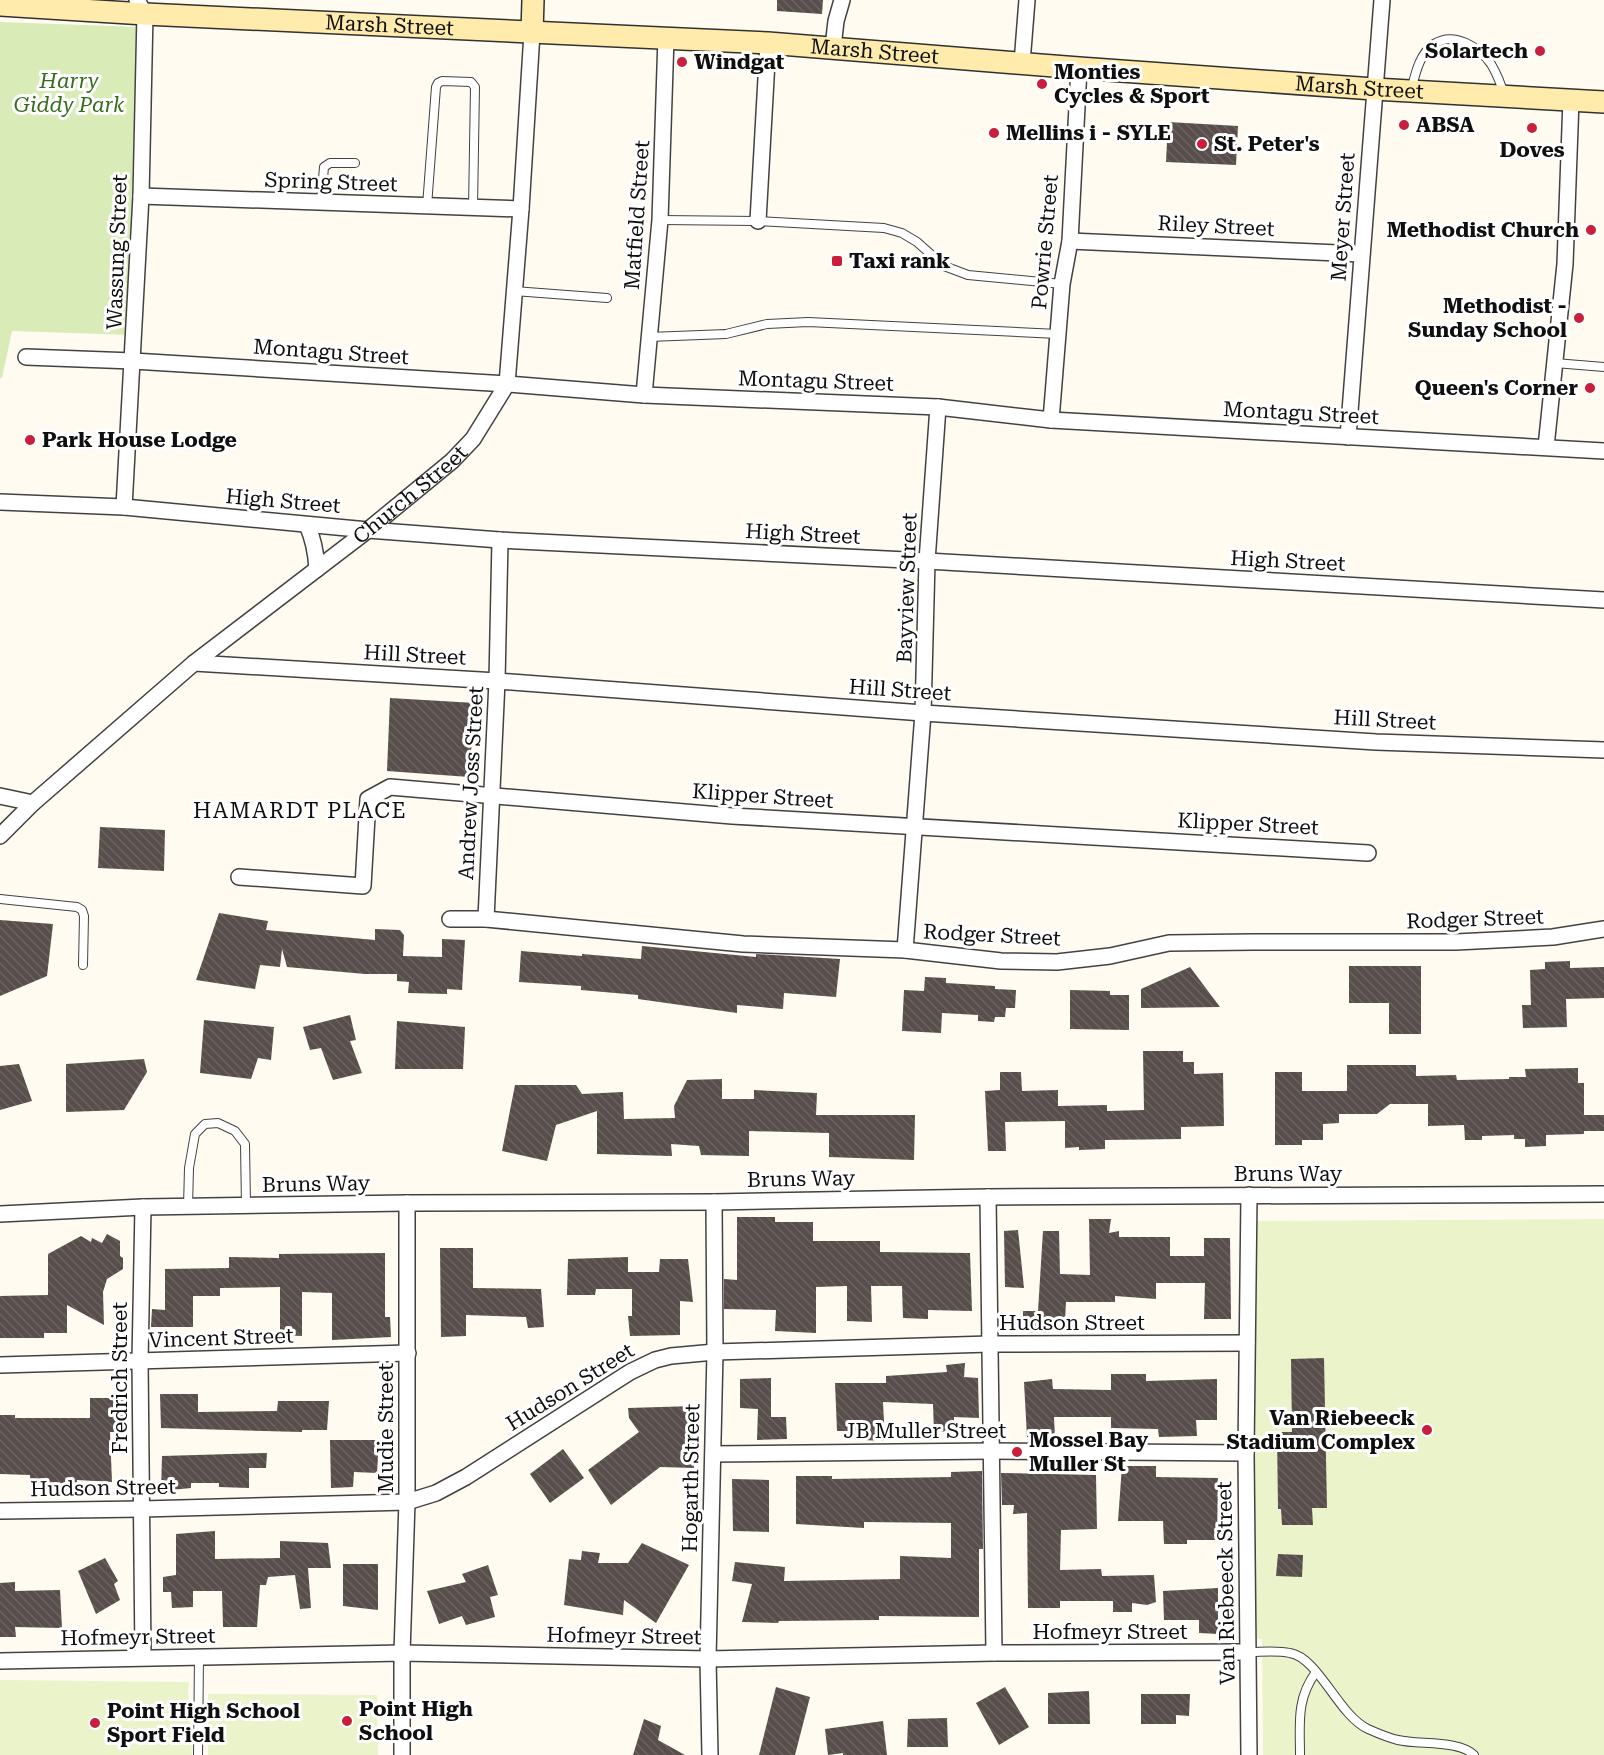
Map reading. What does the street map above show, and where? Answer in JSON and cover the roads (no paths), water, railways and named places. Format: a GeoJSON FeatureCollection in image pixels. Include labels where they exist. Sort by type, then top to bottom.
{"type":"FeatureCollection","features":[{"type":"Feature","properties":{"kind":"street","name":"Church Street"},"geometry":{"type":"LineString","coordinates":[[0,836],[33,803],[194,663],[368,530],[459,454],[473,439],[507,384],[521,209],[533,0]]}},
{"type":"Feature","properties":{"kind":"street"},"geometry":{"type":"LineString","coordinates":[[833,47],[836,21],[842,0]]}},
{"type":"Feature","properties":{"kind":"street"},"geometry":{"type":"LineString","coordinates":[[1022,63],[1028,0]]}},
{"type":"Feature","properties":{"kind":"street","name":"Meyer Street"},"geometry":{"type":"LineString","coordinates":[[1348,437],[1382,0]]}},
{"type":"Feature","properties":{"kind":"street","name":"Marsh Street"},"geometry":{"type":"LineString","coordinates":[[0,5],[141,7],[532,33],[768,43],[1374,89],[1604,102]]}},
{"type":"Feature","properties":{"kind":"street","name":"Wassung Street"},"geometry":{"type":"LineString","coordinates":[[124,507],[141,196],[141,7]]}},
{"type":"Feature","properties":{"kind":"street","name":"Matfield Street"},"geometry":{"type":"LineString","coordinates":[[644,395],[660,220],[666,38]]}},
{"type":"Feature","properties":{"kind":"street"},"geometry":{"type":"LineString","coordinates":[[758,221],[768,43]]}},
{"type":"Feature","properties":{"kind":"street","name":"Powrie Street"},"geometry":{"type":"LineString","coordinates":[[1051,420],[1062,284],[1070,241],[1079,68]]}},
{"type":"Feature","properties":{"kind":"street"},"geometry":{"type":"LineString","coordinates":[[1546,447],[1565,264],[1571,100]]}},
{"type":"Feature","properties":{"kind":"street","name":"Spring Street"},"geometry":{"type":"LineString","coordinates":[[141,196],[521,209]]}},
{"type":"Feature","properties":{"kind":"street","name":"Riley Street"},"geometry":{"type":"LineString","coordinates":[[1070,241],[1361,254]]}},
{"type":"Feature","properties":{"kind":"street","name":"Montagu Street"},"geometry":{"type":"LineString","coordinates":[[26,357],[133,361],[507,384],[644,395],[938,407],[1051,420],[1604,451]]}},
{"type":"Feature","properties":{"kind":"street","name":"Bayview Street"},"geometry":{"type":"LineString","coordinates":[[905,950],[923,713],[927,561],[938,407]]}},
{"type":"Feature","properties":{"kind":"street","name":"High Street"},"geometry":{"type":"LineString","coordinates":[[0,502],[124,507],[308,525],[500,540],[927,561],[1604,600]]}},
{"type":"Feature","properties":{"kind":"street"},"geometry":{"type":"LineString","coordinates":[[308,525],[316,551],[317,569]]}},
{"type":"Feature","properties":{"kind":"street","name":"Andrew Joss Street"},"geometry":{"type":"LineString","coordinates":[[486,919],[497,681],[500,540]]}},
{"type":"Feature","properties":{"kind":"street","name":"Hill Street"},"geometry":{"type":"LineString","coordinates":[[194,663],[497,681],[923,713],[1376,742],[1604,750]]}},
{"type":"Feature","properties":{"kind":"street","name":"Klipper Street"},"geometry":{"type":"LineString","coordinates":[[239,878],[363,886],[368,799],[390,787],[732,816],[1368,853]]}},
{"type":"Feature","properties":{"kind":"street"},"geometry":{"type":"LineString","coordinates":[[0,796],[33,803]]}},
{"type":"Feature","properties":{"kind":"street","name":"Rodger Street"},"geometry":{"type":"LineString","coordinates":[[450,919],[486,919],[743,944],[905,950],[1001,961],[1057,962],[1110,956],[1169,944],[1456,942],[1553,937],[1604,929]]}},
{"type":"Feature","properties":{"kind":"street","name":"Bruns Way"},"geometry":{"type":"LineString","coordinates":[[0,1214],[143,1207],[407,1203],[1604,1194]]}},
{"type":"Feature","properties":{"kind":"street","name":"Van Riebeeck Street"},"geometry":{"type":"LineString","coordinates":[[1249,1196],[1246,1453],[1250,1755]]}},
{"type":"Feature","properties":{"kind":"street"},"geometry":{"type":"LineString","coordinates":[[988,1197],[994,1653]]}},
{"type":"Feature","properties":{"kind":"street","name":"Hogarth Street"},"geometry":{"type":"LineString","coordinates":[[710,1755],[708,1659],[715,1352],[714,1202]]}},
{"type":"Feature","properties":{"kind":"street","name":"Mudie Street"},"geometry":{"type":"LineString","coordinates":[[402,1755],[408,1353],[407,1203]]}},
{"type":"Feature","properties":{"kind":"street","name":"Fredrich Street"},"geometry":{"type":"LineString","coordinates":[[142,1657],[140,1361],[143,1207]]}},
{"type":"Feature","properties":{"kind":"street","name":"Hudson Street"},"geometry":{"type":"LineString","coordinates":[[0,1511],[406,1502],[436,1493],[466,1477],[630,1372],[671,1356],[715,1352],[990,1344],[1247,1343]]}},
{"type":"Feature","properties":{"kind":"street","name":"Vincent Street"},"geometry":{"type":"LineString","coordinates":[[0,1365],[408,1353]]}},
{"type":"Feature","properties":{"kind":"street","name":"JB Muller Street"},"geometry":{"type":"LineString","coordinates":[[713,1454],[991,1451],[1246,1453]]}},
{"type":"Feature","properties":{"kind":"street","name":"Hofmeyr Street"},"geometry":{"type":"LineString","coordinates":[[0,1661],[402,1653],[708,1659],[994,1653],[1248,1652]]}},
{"type":"Feature","properties":{"kind":"lane"},"geometry":{"type":"LineString","coordinates":[[1411,91],[1419,63],[1433,44],[1455,40],[1475,47],[1485,56],[1505,96]]}},
{"type":"Feature","properties":{"kind":"lane"},"geometry":{"type":"LineString","coordinates":[[427,206],[436,87],[442,81],[471,82],[475,87],[473,208]]}},
{"type":"Feature","properties":{"kind":"lane"},"geometry":{"type":"LineString","coordinates":[[321,202],[324,167],[330,163],[355,163]]}},
{"type":"Feature","properties":{"kind":"lane"},"geometry":{"type":"LineString","coordinates":[[660,220],[758,221],[884,228],[902,233],[917,242],[944,266],[954,271],[968,275],[1062,284]]}},
{"type":"Feature","properties":{"kind":"lane"},"geometry":{"type":"LineString","coordinates":[[514,291],[607,298]]}},
{"type":"Feature","properties":{"kind":"lane"},"geometry":{"type":"LineString","coordinates":[[649,337],[726,333],[767,324],[808,322],[1058,334]]}},
{"type":"Feature","properties":{"kind":"lane"},"geometry":{"type":"LineString","coordinates":[[1555,363],[1604,367]]}},
{"type":"Feature","properties":{"kind":"lane"},"geometry":{"type":"LineString","coordinates":[[0,899],[77,907],[82,910],[84,916],[83,965]]}},
{"type":"Feature","properties":{"kind":"lane"},"geometry":{"type":"LineString","coordinates":[[188,1207],[189,1168],[195,1134],[205,1124],[218,1123],[235,1131],[244,1144],[246,1206]]}},
{"type":"Feature","properties":{"kind":"lane"},"geometry":{"type":"LineString","coordinates":[[1248,1652],[1289,1653],[1306,1661],[1345,1710],[1365,1728],[1398,1740],[1462,1747],[1474,1755]]}},
{"type":"Feature","properties":{"kind":"lane"},"geometry":{"type":"LineString","coordinates":[[198,1755],[199,1656]]}},
{"type":"Feature","properties":{"kind":"lane"},"geometry":{"type":"LineString","coordinates":[[1300,1755],[1300,1704],[1316,1672]]}},
{"type":"Feature","properties":{"kind":"place","name":"Solartech"},"geometry":{"type":"Point","coordinates":[1540,51]}},
{"type":"Feature","properties":{"kind":"place","name":"Windgat"},"geometry":{"type":"Point","coordinates":[682,62]}},
{"type":"Feature","properties":{"kind":"place","name":"Monties Cycles & Sport"},"geometry":{"type":"Point","coordinates":[1042,84]}},
{"type":"Feature","properties":{"kind":"place","name":"ABSA"},"geometry":{"type":"Point","coordinates":[1404,125]}},
{"type":"Feature","properties":{"kind":"place","name":"Doves"},"geometry":{"type":"Point","coordinates":[1532,128]}},
{"type":"Feature","properties":{"kind":"place","name":"Mellins i - SYLE"},"geometry":{"type":"Point","coordinates":[994,133]}},
{"type":"Feature","properties":{"kind":"place","name":"St. Peter's"},"geometry":{"type":"Point","coordinates":[1202,144]}},
{"type":"Feature","properties":{"kind":"place","name":"Methodist Church"},"geometry":{"type":"Point","coordinates":[1591,230]}},
{"type":"Feature","properties":{"kind":"place","name":"Taxi rank"},"geometry":{"type":"Point","coordinates":[837,261]}},
{"type":"Feature","properties":{"kind":"place","name":"Methodist - Sunday School"},"geometry":{"type":"Point","coordinates":[1579,318]}},
{"type":"Feature","properties":{"kind":"place","name":"Queen's Corner"},"geometry":{"type":"Point","coordinates":[1590,388]}},
{"type":"Feature","properties":{"kind":"place","name":"Park House Lodge"},"geometry":{"type":"Point","coordinates":[30,440]}},
{"type":"Feature","properties":{"kind":"place","name":"Van Riebeeck Stadium Complex"},"geometry":{"type":"Point","coordinates":[1427,1430]}},
{"type":"Feature","properties":{"kind":"place","name":"Mossel Bay Muller St"},"geometry":{"type":"Point","coordinates":[1017,1452]}},
{"type":"Feature","properties":{"kind":"place","name":"Point High School"},"geometry":{"type":"Point","coordinates":[347,1721]}},
{"type":"Feature","properties":{"kind":"place","name":"Point High School Sport Field"},"geometry":{"type":"Point","coordinates":[95,1723]}},
{"type":"Feature","properties":{"kind":"district","name":"HAMARDT PLACE"},"geometry":{"type":"Point","coordinates":[300,810]}},
{"type":"Feature","properties":{"kind":"park label","name":"Harry Giddy Park"},"geometry":{"type":"Point","coordinates":[69,93]}}]}
